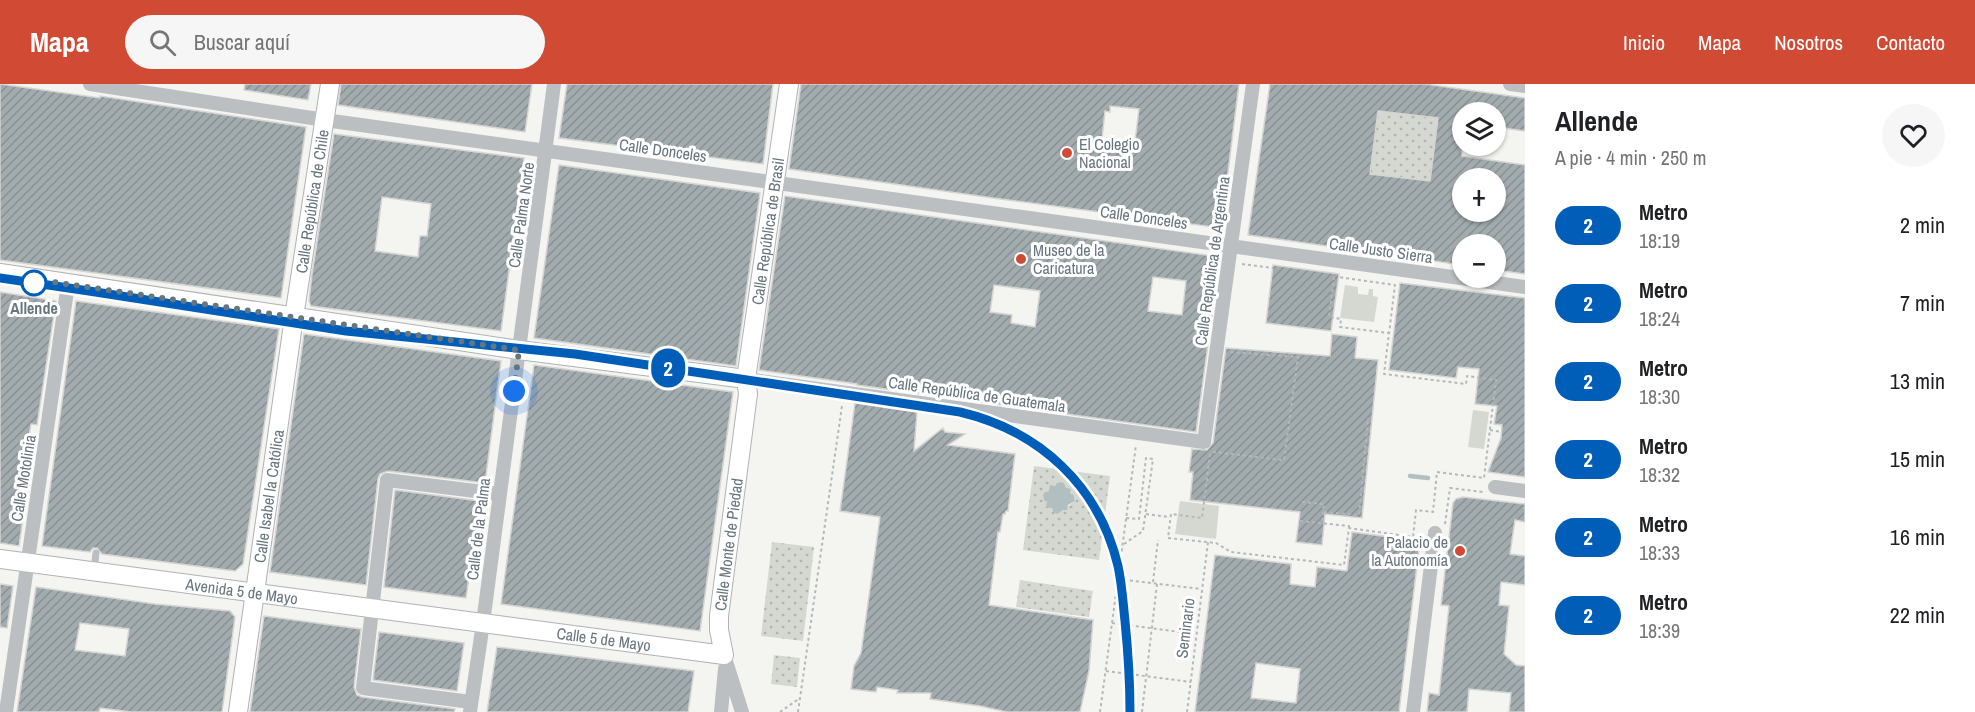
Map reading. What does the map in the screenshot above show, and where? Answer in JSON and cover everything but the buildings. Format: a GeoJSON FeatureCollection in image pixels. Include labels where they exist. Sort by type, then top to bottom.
{"type":"FeatureCollection","features":[{"type":"Feature","properties":{"kind":"street","name":"Calle Donceles"},"geometry":{"type":"LineString","coordinates":[[90,84],[325,120],[1232,246]]}},
{"type":"Feature","properties":{"kind":"street","name":"Calle República de Chile"},"geometry":{"type":"LineString","coordinates":[[294,317],[330,84]]}},
{"type":"Feature","properties":{"kind":"street","name":"Calle Palma Norte"},"geometry":{"type":"LineString","coordinates":[[519,350],[554,84]]}},
{"type":"Feature","properties":{"kind":"street","name":"Calle República de Brasil"},"geometry":{"type":"LineString","coordinates":[[746,379],[789,84]]}},
{"type":"Feature","properties":{"kind":"street","name":"Calle República de Argentina"},"geometry":{"type":"LineString","coordinates":[[1204,442],[1253,84]]}},
{"type":"Feature","properties":{"kind":"street"},"geometry":{"type":"LineString","coordinates":[[1510,84],[1525,86]]}},
{"type":"Feature","properties":{"kind":"street","name":"Calle Justo Sierra"},"geometry":{"type":"LineString","coordinates":[[1232,246],[1525,287]]}},
{"type":"Feature","properties":{"kind":"street"},"geometry":{"type":"LineString","coordinates":[[0,273],[519,350],[746,379]]}},
{"type":"Feature","properties":{"kind":"street","name":"Calle Motolinia"},"geometry":{"type":"LineString","coordinates":[[6,712],[68,284]]}},
{"type":"Feature","properties":{"kind":"street","name":"Calle Isabel la Católica"},"geometry":{"type":"LineString","coordinates":[[238,712],[294,317]]}},
{"type":"Feature","properties":{"kind":"street","name":"Calle de la Palma"},"geometry":{"type":"LineString","coordinates":[[470,707],[519,350]]}},
{"type":"Feature","properties":{"kind":"street","name":"Calle República de Guatemala"},"geometry":{"type":"LineString","coordinates":[[746,379],[1204,442]]}},
{"type":"Feature","properties":{"kind":"street","name":"Calle Monte de Piedad"},"geometry":{"type":"LineString","coordinates":[[721,712],[725,671],[719,616],[748,394],[746,379]]}},
{"type":"Feature","properties":{"kind":"street"},"geometry":{"type":"LineString","coordinates":[[470,707],[403,693],[363,688],[387,480],[499,494]]}},
{"type":"Feature","properties":{"kind":"street"},"geometry":{"type":"LineString","coordinates":[[1496,487],[1525,491]]}},
{"type":"Feature","properties":{"kind":"street"},"geometry":{"type":"LineString","coordinates":[[1413,712],[1436,533]]}},
{"type":"Feature","properties":{"kind":"street","name":"Avenida 5 de Mayo"},"geometry":{"type":"LineString","coordinates":[[0,560],[483,623]]}},
{"type":"Feature","properties":{"kind":"street","name":"Calle 5 de Mayo"},"geometry":{"type":"LineString","coordinates":[[483,623],[724,655]]}},
{"type":"Feature","properties":{"kind":"street"},"geometry":{"type":"LineString","coordinates":[[724,655],[742,712]]}},
{"type":"Feature","properties":{"kind":"lane"},"geometry":{"type":"LineString","coordinates":[[94,572],[96,553]]}},
{"type":"Feature","properties":{"kind":"path"},"geometry":{"type":"LineString","coordinates":[[1239,268],[1242,264],[1273,268]]}},
{"type":"Feature","properties":{"kind":"path"},"geometry":{"type":"LineString","coordinates":[[1300,521],[1349,526],[1348,528],[1413,537],[1416,510],[1433,512],[1437,472],[1484,478],[1496,380],[1467,376],[1466,384],[1384,374],[1395,285],[1336,277],[1329,317],[1341,319],[1340,327],[1389,333]]}},
{"type":"Feature","properties":{"kind":"path"},"geometry":{"type":"LineString","coordinates":[[1228,351],[1298,357],[1284,460],[1210,452],[1202,518],[1171,514],[1168,538],[1208,544],[1216,543],[1232,552],[1344,565],[1348,528]]}},
{"type":"Feature","properties":{"kind":"path"},"geometry":{"type":"LineString","coordinates":[[798,712],[844,392]]}},
{"type":"Feature","properties":{"kind":"path"},"geometry":{"type":"LineString","coordinates":[[1324,512],[1359,515],[1368,418]]}},
{"type":"Feature","properties":{"kind":"path"},"geometry":{"type":"LineString","coordinates":[[1490,430],[1502,432]]}},
{"type":"Feature","properties":{"kind":"path"},"geometry":{"type":"LineString","coordinates":[[1100,712],[1126,518],[1144,434]]}},
{"type":"Feature","properties":{"kind":"path"},"geometry":{"type":"LineString","coordinates":[[1123,544],[1143,531],[1153,459],[1146,458],[1139,519],[1126,518]]}},
{"type":"Feature","properties":{"kind":"path"},"geometry":{"type":"LineString","coordinates":[[1436,533],[1444,534],[1450,488],[1495,494],[1496,487]]}},
{"type":"Feature","properties":{"kind":"path"},"geometry":{"type":"LineString","coordinates":[[1302,502],[1324,504],[1322,524]]}},
{"type":"Feature","properties":{"kind":"path"},"geometry":{"type":"LineString","coordinates":[[1146,514],[1171,518]]}},
{"type":"Feature","properties":{"kind":"path"},"geometry":{"type":"LineString","coordinates":[[1153,583],[1158,540]]}},
{"type":"Feature","properties":{"kind":"path","name":"Seminario"},"geometry":{"type":"LineString","coordinates":[[1187,712],[1208,544]]}},
{"type":"Feature","properties":{"kind":"path"},"geometry":{"type":"LineString","coordinates":[[1118,579],[1202,589]]}},
{"type":"Feature","properties":{"kind":"path"},"geometry":{"type":"LineString","coordinates":[[1142,712],[1157,584]]}},
{"type":"Feature","properties":{"kind":"path"},"geometry":{"type":"LineString","coordinates":[[1112,623],[1197,634]]}},
{"type":"Feature","properties":{"kind":"path"},"geometry":{"type":"LineString","coordinates":[[1106,671],[1191,682]]}},
{"type":"Feature","properties":{"kind":"path"},"geometry":{"type":"LineString","coordinates":[[780,712],[800,698]]}},
{"type":"Feature","properties":{"kind":"shaded area"},"geometry":{"type":"Polygon","coordinates":[[[1378,111],[1438,118],[1430,181],[1370,174],[1378,111]]]}},
{"type":"Feature","properties":{"kind":"shaded area"},"geometry":{"type":"Polygon","coordinates":[[[1345,285],[1358,287],[1358,294],[1368,295],[1369,289],[1373,289],[1373,296],[1378,297],[1374,322],[1340,318],[1345,285]]]}},
{"type":"Feature","properties":{"kind":"shaded area"},"geometry":{"type":"Polygon","coordinates":[[[1473,410],[1489,412],[1484,449],[1468,447],[1473,410]]]}},
{"type":"Feature","properties":{"kind":"shaded area"},"geometry":{"type":"Polygon","coordinates":[[[1034,466],[1110,476],[1099,560],[1023,550],[1034,466]],[[1059,482],[1045,492],[1043,497],[1053,512],[1063,510],[1075,501],[1064,483],[1059,482]]]}},
{"type":"Feature","properties":{"kind":"shaded area"},"geometry":{"type":"Polygon","coordinates":[[[1061,482],[1066,488],[1071,489],[1070,493],[1074,496],[1075,501],[1068,505],[1067,510],[1057,514],[1052,508],[1046,507],[1047,502],[1043,495],[1049,491],[1050,485],[1055,486],[1061,482]]]}},
{"type":"Feature","properties":{"kind":"shaded area"},"geometry":{"type":"Polygon","coordinates":[[[1180,501],[1219,506],[1216,539],[1175,534],[1180,501]]]}},
{"type":"Feature","properties":{"kind":"shaded area"},"geometry":{"type":"Polygon","coordinates":[[[772,542],[814,547],[803,641],[761,636],[772,542]]]}},
{"type":"Feature","properties":{"kind":"shaded area"},"geometry":{"type":"Polygon","coordinates":[[[1020,580],[1093,591],[1089,617],[1016,607],[1020,580]]]}},
{"type":"Feature","properties":{"kind":"shaded area"},"geometry":{"type":"Polygon","coordinates":[[[774,655],[800,658],[797,687],[771,684],[774,655]]]}},
{"type":"Feature","properties":{"kind":"waterway"},"geometry":{"type":"LineString","coordinates":[[1410,476],[1428,478]]}},
{"type":"Feature","properties":{"kind":"metro line","name":"2"},"geometry":{"type":"LineString","coordinates":[[0,278],[346,331],[575,354],[960,412],[998,423],[1032,441],[1062,466],[1087,496],[1105,529],[1118,566],[1121,585],[1130,669],[1130,712]]}},
{"type":"Feature","properties":{"kind":"place","name":"El Colegio Nacional"},"geometry":{"type":"Point","coordinates":[1067,153]}},
{"type":"Feature","properties":{"kind":"place","name":"Museo de la Caricatura"},"geometry":{"type":"Point","coordinates":[1021,259]}},
{"type":"Feature","properties":{"kind":"place","name":"Allende"},"geometry":{"type":"Point","coordinates":[34,283]}},
{"type":"Feature","properties":{"kind":"place","name":"Palacio de la Autonomía"},"geometry":{"type":"Point","coordinates":[1460,551]}},
{"type":"Feature","properties":{"kind":"route"},"geometry":{"type":"LineString","coordinates":[[34,283],[46,281],[519,350],[514,391]]}}]}
